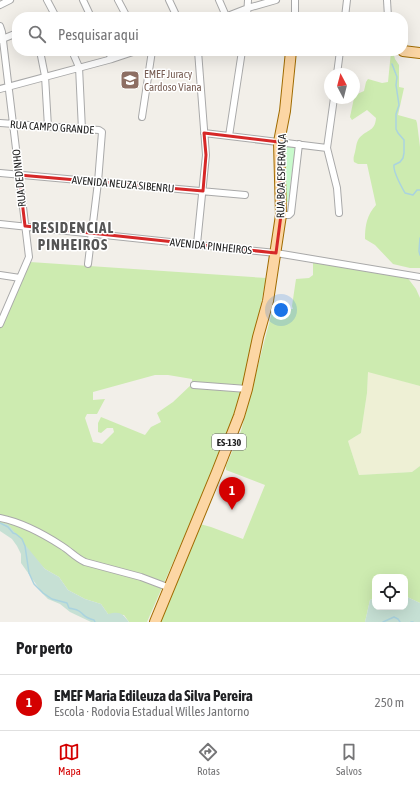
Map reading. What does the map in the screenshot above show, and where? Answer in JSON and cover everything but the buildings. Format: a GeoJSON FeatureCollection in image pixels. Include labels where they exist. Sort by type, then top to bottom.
{"type":"FeatureCollection","features":[{"type":"Feature","properties":{"kind":"main road"},"geometry":{"type":"LineString","coordinates":[[408,52],[420,53]]}},
{"type":"Feature","properties":{"kind":"main road","name":"RUA BOA ESPERANÇA"},"geometry":{"type":"LineString","coordinates":[[276,253],[281,215],[279,142],[285,111],[290,56]]}},
{"type":"Feature","properties":{"kind":"main road","name":"ES-130"},"geometry":{"type":"LineString","coordinates":[[155,622],[239,416],[247,389],[268,300],[276,253]]}},
{"type":"Feature","properties":{"kind":"street"},"geometry":{"type":"LineString","coordinates":[[0,5],[10,0]]}},
{"type":"Feature","properties":{"kind":"street"},"geometry":{"type":"LineString","coordinates":[[47,0],[53,12]]}},
{"type":"Feature","properties":{"kind":"street"},"geometry":{"type":"LineString","coordinates":[[83,0],[89,12]]}},
{"type":"Feature","properties":{"kind":"street"},"geometry":{"type":"LineString","coordinates":[[118,0],[124,12]]}},
{"type":"Feature","properties":{"kind":"street"},"geometry":{"type":"LineString","coordinates":[[169,0],[175,12]]}},
{"type":"Feature","properties":{"kind":"street"},"geometry":{"type":"LineString","coordinates":[[219,0],[224,12]]}},
{"type":"Feature","properties":{"kind":"street"},"geometry":{"type":"LineString","coordinates":[[248,0],[248,12]]}},
{"type":"Feature","properties":{"kind":"street"},"geometry":{"type":"LineString","coordinates":[[238,12],[276,0]]}},
{"type":"Feature","properties":{"kind":"street"},"geometry":{"type":"LineString","coordinates":[[295,0],[295,12]]}},
{"type":"Feature","properties":{"kind":"street"},"geometry":{"type":"LineString","coordinates":[[346,12],[347,0]]}},
{"type":"Feature","properties":{"kind":"street"},"geometry":{"type":"LineString","coordinates":[[387,0],[388,12]]}},
{"type":"Feature","properties":{"kind":"street","name":"RUA DEDINHO"},"geometry":{"type":"LineString","coordinates":[[0,26],[14,124],[29,257],[0,324]]}},
{"type":"Feature","properties":{"kind":"street"},"geometry":{"type":"LineString","coordinates":[[1,40],[12,35]]}},
{"type":"Feature","properties":{"kind":"street"},"geometry":{"type":"LineString","coordinates":[[41,56],[45,76],[48,127]]}},
{"type":"Feature","properties":{"kind":"street"},"geometry":{"type":"LineString","coordinates":[[74,56],[79,67],[82,130]]}},
{"type":"Feature","properties":{"kind":"street"},"geometry":{"type":"LineString","coordinates":[[0,88],[121,56]]}},
{"type":"Feature","properties":{"kind":"street"},"geometry":{"type":"LineString","coordinates":[[142,117],[151,56]]}},
{"type":"Feature","properties":{"kind":"street"},"geometry":{"type":"LineString","coordinates":[[197,244],[206,155],[198,56]]}},
{"type":"Feature","properties":{"kind":"street"},"geometry":{"type":"LineString","coordinates":[[229,136],[241,56]]}},
{"type":"Feature","properties":{"kind":"street"},"geometry":{"type":"LineString","coordinates":[[338,68],[339,56]]}},
{"type":"Feature","properties":{"kind":"street"},"geometry":{"type":"LineString","coordinates":[[333,104],[327,148],[337,188],[339,214]]}},
{"type":"Feature","properties":{"kind":"street","name":"RUA CAMPO GRANDE"},"geometry":{"type":"LineString","coordinates":[[0,123],[99,130],[102,132],[98,182]]}},
{"type":"Feature","properties":{"kind":"street"},"geometry":{"type":"LineString","coordinates":[[204,134],[327,148]]}},
{"type":"Feature","properties":{"kind":"street"},"geometry":{"type":"LineString","coordinates":[[281,215],[289,215],[291,213],[299,144]]}},
{"type":"Feature","properties":{"kind":"street","name":"AVENIDA NEUZA SIBENRU"},"geometry":{"type":"LineString","coordinates":[[0,173],[245,195]]}},
{"type":"Feature","properties":{"kind":"street"},"geometry":{"type":"LineString","coordinates":[[88,264],[98,182]]}},
{"type":"Feature","properties":{"kind":"street","name":"AVENIDA PINHEIROS"},"geometry":{"type":"LineString","coordinates":[[0,224],[276,253],[420,277]]}},
{"type":"Feature","properties":{"kind":"street"},"geometry":{"type":"LineString","coordinates":[[0,275],[20,278]]}},
{"type":"Feature","properties":{"kind":"street"},"geometry":{"type":"LineString","coordinates":[[194,385],[247,389]]}},
{"type":"Feature","properties":{"kind":"street"},"geometry":{"type":"LineString","coordinates":[[0,518],[12,521],[37,533],[63,547],[85,562],[141,577],[170,588]]}},
{"type":"Feature","properties":{"kind":"highlighted area"},"geometry":{"type":"Polygon","coordinates":[[[204,133],[279,142],[281,215],[276,253],[25,226],[19,175],[203,191],[206,155],[204,133]]]}},
{"type":"Feature","properties":{"kind":"green space"},"geometry":{"type":"Polygon","coordinates":[[[391,56],[394,56],[399,65],[399,87],[404,88],[398,115],[416,120],[420,147],[420,268],[410,268],[393,264],[375,245],[365,239],[367,220],[376,205],[367,164],[358,164],[354,162],[354,156],[358,140],[372,129],[376,118],[367,110],[352,120],[350,117],[353,104],[360,104],[360,93],[364,91],[368,79],[382,83],[388,82],[391,56]]]}},
{"type":"Feature","properties":{"kind":"green space"},"geometry":{"type":"Polygon","coordinates":[[[284,146],[295,148],[288,202],[284,201],[284,146]]]}},
{"type":"Feature","properties":{"kind":"green space"},"geometry":{"type":"Polygon","coordinates":[[[313,261],[407,277],[416,289],[420,298],[420,386],[368,372],[367,393],[361,433],[348,441],[359,475],[412,472],[420,466],[420,603],[408,597],[408,574],[372,574],[372,599],[370,600],[365,622],[158,622],[200,524],[243,539],[265,485],[226,470],[226,466],[241,431],[272,312],[275,310],[293,309],[292,306],[296,279],[309,278],[313,275],[313,261]]]}},
{"type":"Feature","properties":{"kind":"green space"},"geometry":{"type":"Polygon","coordinates":[[[30,262],[266,278],[241,406],[147,622],[129,622],[124,615],[108,614],[101,604],[85,599],[68,590],[59,577],[45,569],[2,523],[0,524],[0,328],[30,262]],[[155,375],[93,392],[93,400],[105,399],[97,414],[87,414],[85,418],[93,442],[102,444],[114,432],[113,428],[107,428],[101,433],[98,432],[98,423],[101,417],[145,435],[151,427],[161,422],[157,413],[173,402],[192,384],[192,379],[168,375],[155,375]]]}},
{"type":"Feature","properties":{"kind":"green space"},"geometry":{"type":"Polygon","coordinates":[[[368,371],[420,386],[420,466],[412,472],[359,475],[348,441],[361,433],[367,393],[368,371]]]}},
{"type":"Feature","properties":{"kind":"green space"},"geometry":{"type":"Polygon","coordinates":[[[0,524],[8,524],[45,569],[59,577],[68,590],[85,599],[101,604],[108,614],[120,614],[129,622],[91,622],[70,612],[60,604],[48,599],[21,563],[21,554],[17,546],[12,539],[0,531],[0,524]]]}},
{"type":"Feature","properties":{"kind":"green space"},"geometry":{"type":"Polygon","coordinates":[[[408,597],[420,603],[420,622],[365,622],[370,600],[372,599],[372,610],[408,610],[408,597]]]}},
{"type":"Feature","properties":{"kind":"waterway"},"geometry":{"type":"LineString","coordinates":[[392,64],[397,77],[396,85],[399,105],[396,114],[396,129],[404,140],[403,158],[400,162],[394,165],[394,168],[405,193],[413,195],[417,190],[420,190]]}},
{"type":"Feature","properties":{"kind":"waterway"},"geometry":{"type":"LineString","coordinates":[[420,238],[420,255]]}},
{"type":"Feature","properties":{"kind":"waterway"},"geometry":{"type":"LineString","coordinates":[[0,523],[8,527],[13,533],[22,539],[25,546],[29,573],[34,584],[52,599],[67,603],[69,608],[78,610],[95,622]]}},
{"type":"Feature","properties":{"kind":"waterway"},"geometry":{"type":"LineString","coordinates":[[383,622],[394,617],[400,622]]}},
{"type":"Feature","properties":{"kind":"place","name":"EMEF Juracy Cardoso Viana"},"geometry":{"type":"Point","coordinates":[130,80]}},
{"type":"Feature","properties":{"kind":"place","name":"EMEF Maria Edileuza da Silva Pereira"},"geometry":{"type":"Point","coordinates":[232,510]}},
{"type":"Feature","properties":{"kind":"district","name":"RESIDENCIAL PINHEIROS"},"geometry":{"type":"Point","coordinates":[73,236]}}]}
